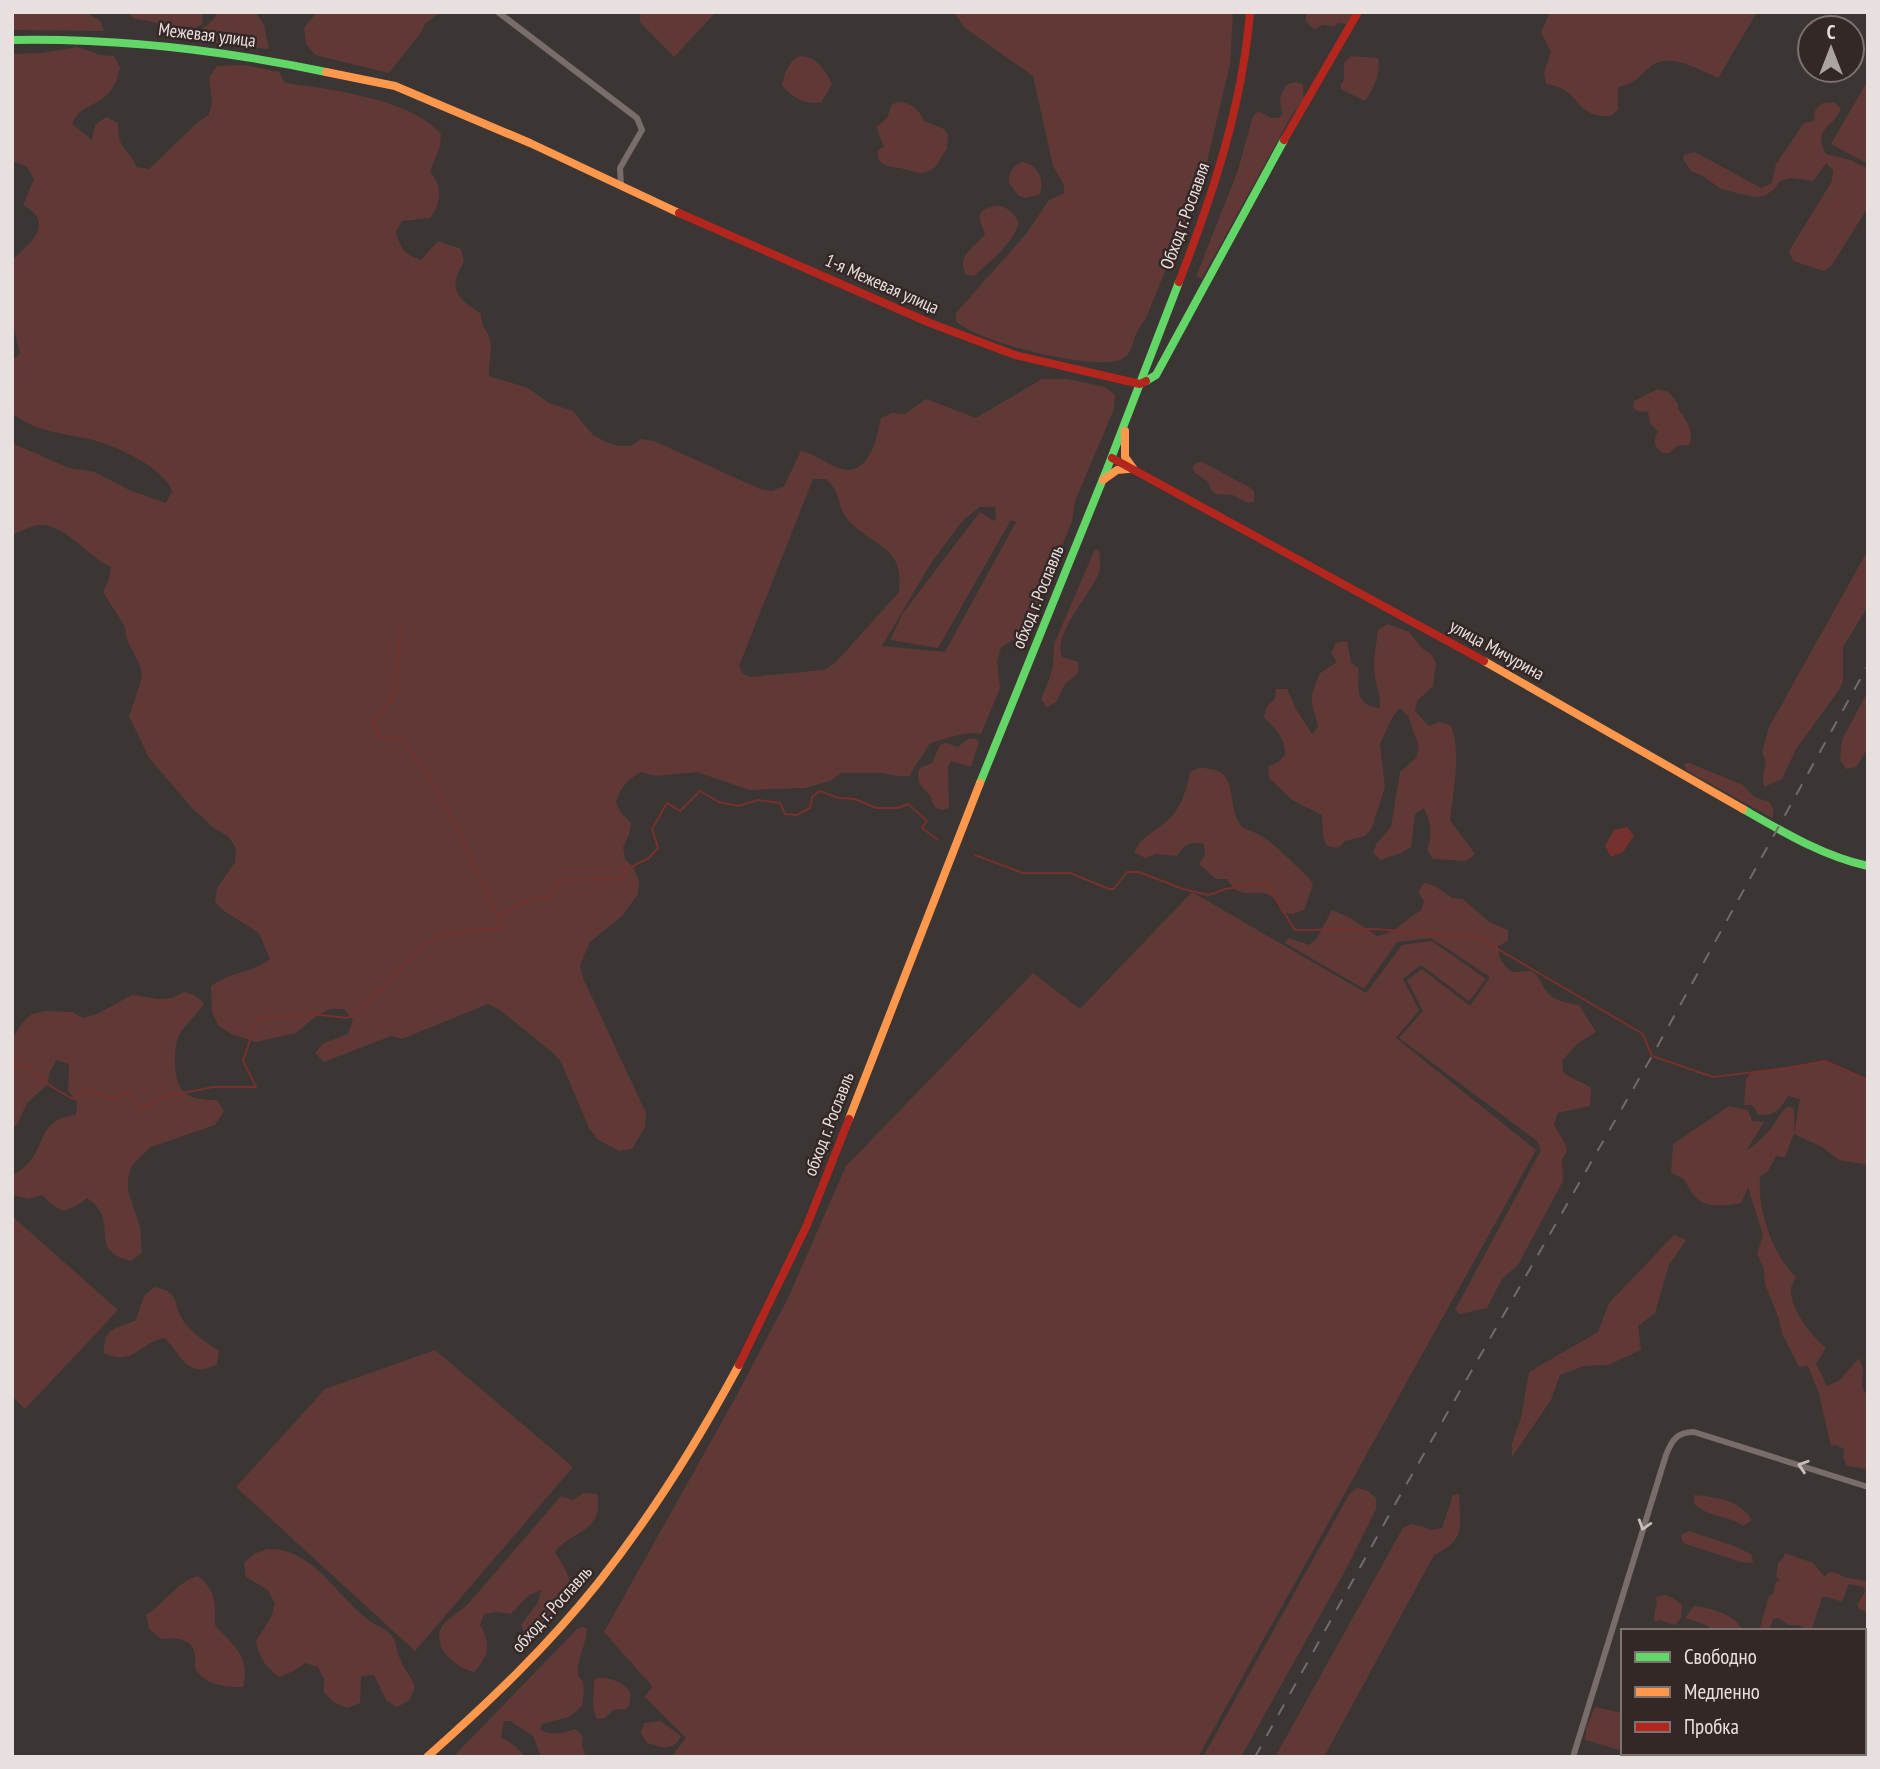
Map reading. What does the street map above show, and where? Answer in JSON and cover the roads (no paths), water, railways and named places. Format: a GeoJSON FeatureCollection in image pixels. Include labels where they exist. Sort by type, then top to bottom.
{"type":"FeatureCollection","features":[{"type":"Feature","properties":{"kind":"main road","name":"Обход г. Рославля"},"geometry":{"type":"LineString","coordinates":[[1126,423],[1228,142],[1241,88],[1250,12]]}},
{"type":"Feature","properties":{"kind":"main road"},"geometry":{"type":"LineString","coordinates":[[1140,384],[1156,375],[1280,147],[1358,12]]}},
{"type":"Feature","properties":{"kind":"main road","name":"Межевая улица"},"geometry":{"type":"LineString","coordinates":[[12,40],[75,39],[123,42],[252,56],[395,86]]}},
{"type":"Feature","properties":{"kind":"main road","name":"1-я Межевая улица"},"geometry":{"type":"LineString","coordinates":[[395,86],[530,143],[930,323],[1015,355],[1140,384]]}},
{"type":"Feature","properties":{"kind":"main road"},"geometry":{"type":"LineString","coordinates":[[1126,423],[1125,457],[1135,470]]}},
{"type":"Feature","properties":{"kind":"main road","name":"обход г. Рославль"},"geometry":{"type":"LineString","coordinates":[[427,1757],[544,1644],[617,1558],[678,1468],[767,1312],[807,1225],[1000,730],[1126,423]]}},
{"type":"Feature","properties":{"kind":"main road","name":"улица Мичурина"},"geometry":{"type":"LineString","coordinates":[[1112,458],[1606,728],[1790,836],[1841,860],[1868,866]]}},
{"type":"Feature","properties":{"kind":"main road"},"geometry":{"type":"LineString","coordinates":[[1102,481],[1117,470],[1135,470]]}},
{"type":"Feature","properties":{"kind":"street"},"geometry":{"type":"LineString","coordinates":[[498,12],[637,118],[642,130],[621,168],[621,185]]}},
{"type":"Feature","properties":{"kind":"street"},"geometry":{"type":"LineString","coordinates":[[1573,1757],[1672,1440],[1683,1433],[1694,1432],[1868,1487]]}},
{"type":"Feature","properties":{"kind":"waterway"},"geometry":{"type":"LineString","coordinates":[[401,622],[395,696],[372,722],[379,736],[403,740],[427,774],[454,822],[499,918]]}},
{"type":"Feature","properties":{"kind":"waterway"},"geometry":{"type":"LineString","coordinates":[[12,1068],[25,1065],[52,1087],[73,1099],[85,1090],[116,1099],[127,1092],[142,1109],[162,1097],[213,1087],[256,1087],[243,1061],[257,1019],[312,1014],[348,1018],[383,988],[420,948],[443,934],[501,928],[500,918],[521,901],[553,897],[558,880],[622,879],[625,870],[649,858],[658,848],[652,829],[667,803],[680,811],[700,791],[719,802],[738,806],[758,800],[780,803],[785,814],[797,815],[810,808],[812,797],[820,791],[838,798],[855,799],[876,808],[898,808],[908,804],[927,821],[922,828],[938,840]]}},
{"type":"Feature","properties":{"kind":"waterway"},"geometry":{"type":"LineString","coordinates":[[975,855],[1023,873],[1070,873],[1109,889],[1114,889],[1127,872],[1139,872],[1183,889],[1209,895],[1225,889],[1266,883],[1295,930],[1377,929],[1479,938],[1643,1034],[1652,1056],[1713,1077],[1825,1061],[1868,1080]]}},
{"type":"Feature","properties":{"kind":"railway"},"geometry":{"type":"LineString","coordinates":[[1255,1757],[1398,1499],[1652,1056],[1868,665]]}}]}
